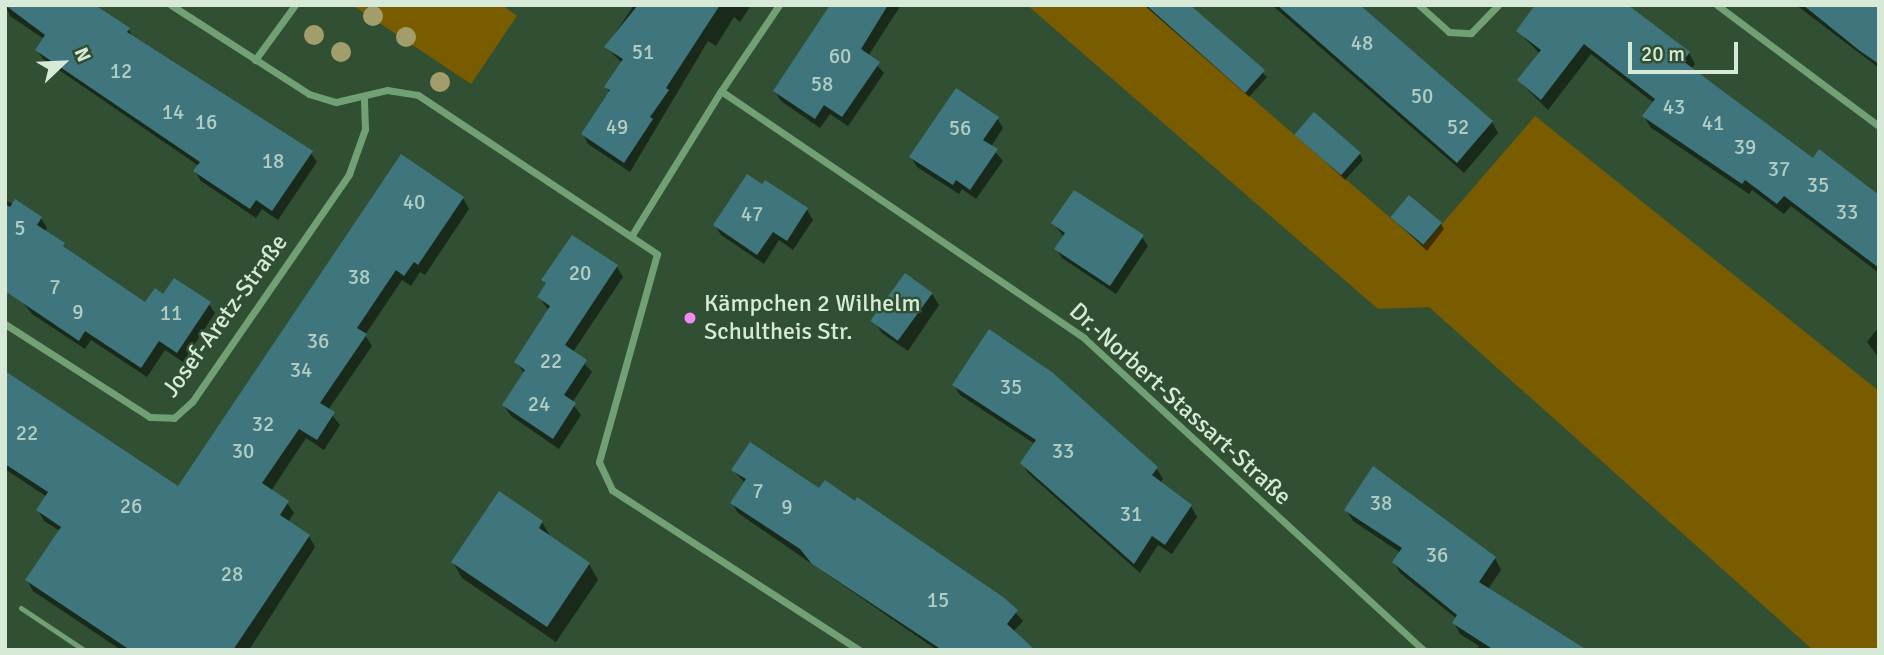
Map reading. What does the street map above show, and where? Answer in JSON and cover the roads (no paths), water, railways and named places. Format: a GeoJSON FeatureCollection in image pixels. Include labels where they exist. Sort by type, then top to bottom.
{"type":"FeatureCollection","features":[{"type":"Feature","properties":{"kind":"street"},"geometry":{"type":"LineString","coordinates":[[171,5],[309,94],[336,102],[387,90],[418,95],[657,254],[598,462],[612,490],[859,650]]}},
{"type":"Feature","properties":{"kind":"street"},"geometry":{"type":"LineString","coordinates":[[256,60],[295,5]]}},
{"type":"Feature","properties":{"kind":"street"},"geometry":{"type":"LineString","coordinates":[[632,235],[721,91],[779,5]]}},
{"type":"Feature","properties":{"kind":"street"},"geometry":{"type":"LineString","coordinates":[[1419,5],[1449,32],[1471,33],[1498,5]]}},
{"type":"Feature","properties":{"kind":"street"},"geometry":{"type":"LineString","coordinates":[[1717,5],[1879,126]]}},
{"type":"Feature","properties":{"kind":"street","name":"Dr.-Norbert-Stassart-Straße"},"geometry":{"type":"LineString","coordinates":[[721,91],[1084,338],[1423,650]]}},
{"type":"Feature","properties":{"kind":"street","name":"Josef-Aretz-Straße"},"geometry":{"type":"LineString","coordinates":[[5,324],[150,416],[174,418],[192,402],[349,174],[365,129],[364,97]]}},
{"type":"Feature","properties":{"kind":"lane"},"geometry":{"type":"LineString","coordinates":[[21,608],[85,650]]}},
{"type":"Feature","properties":{"kind":"place","name":"Kämpchen 2 Wilhelm Schultheis Str."},"geometry":{"type":"Point","coordinates":[690,318]}}]}
